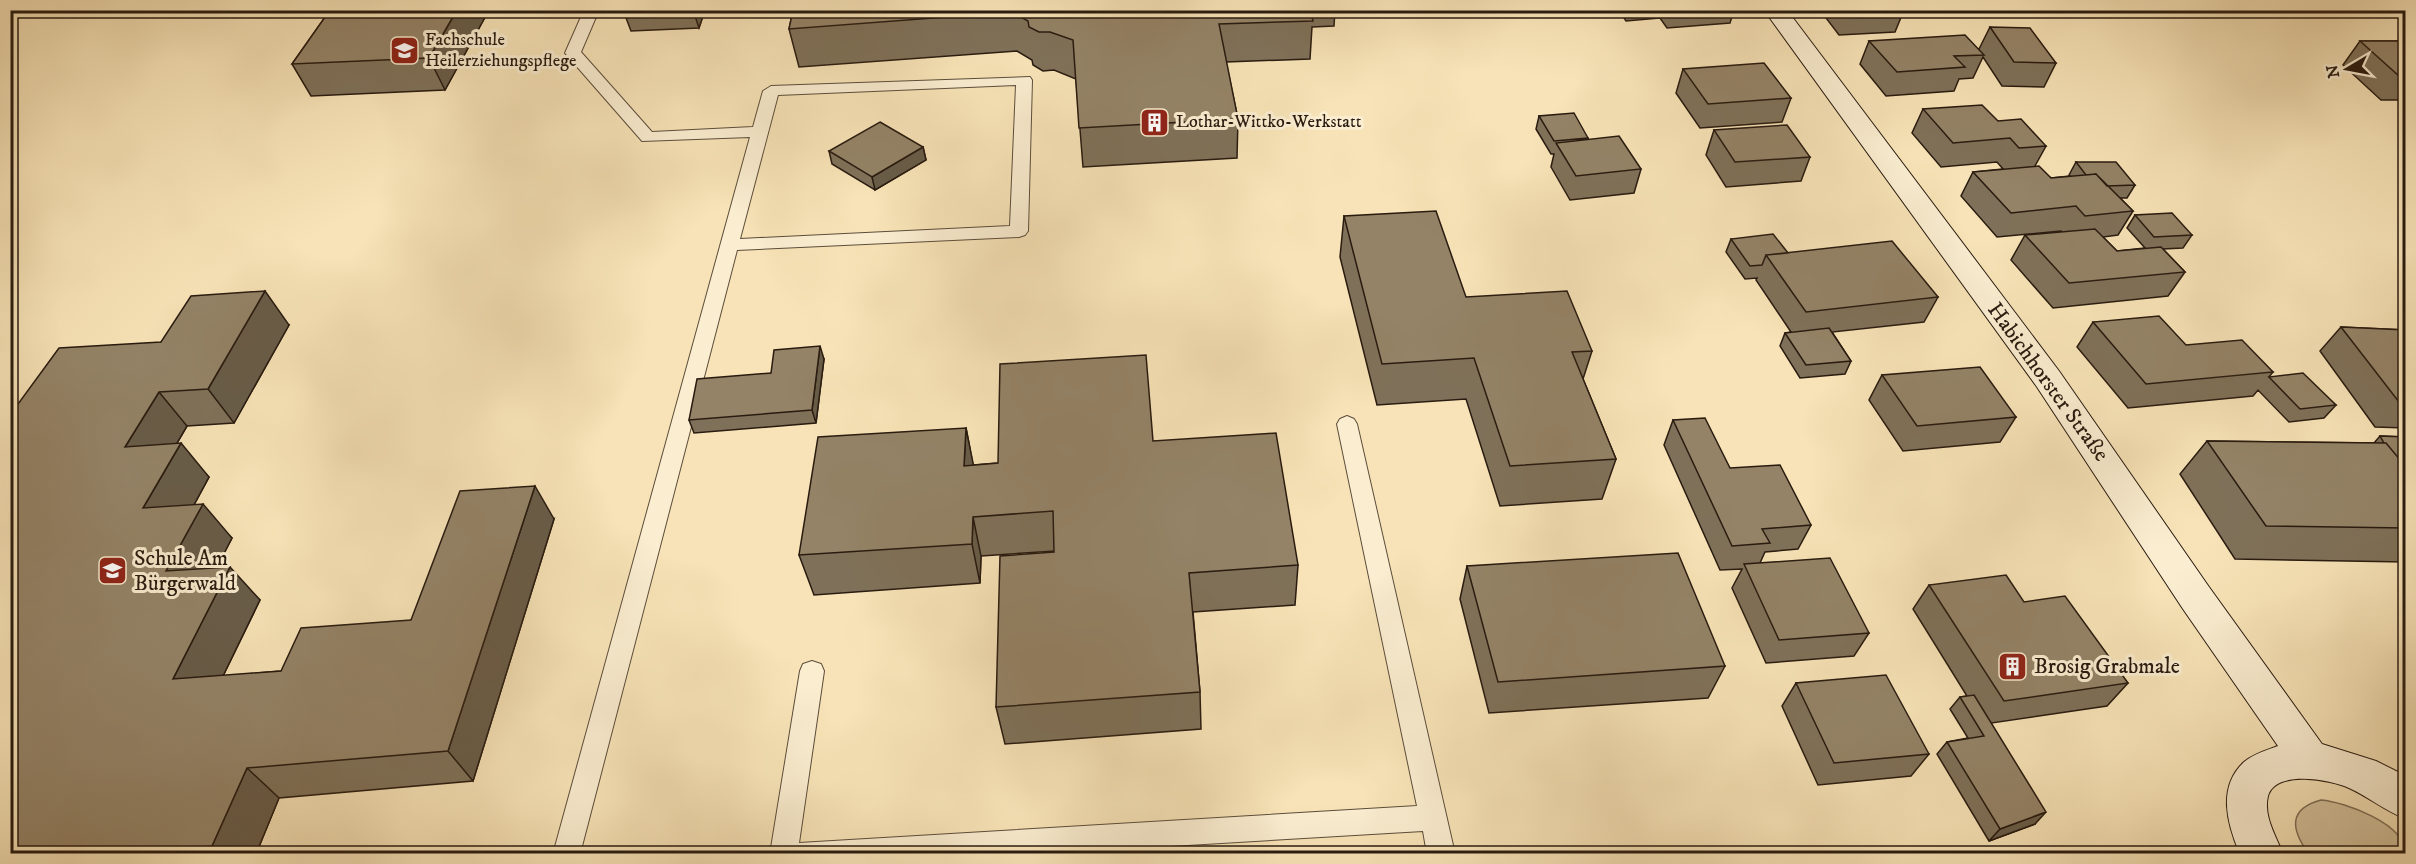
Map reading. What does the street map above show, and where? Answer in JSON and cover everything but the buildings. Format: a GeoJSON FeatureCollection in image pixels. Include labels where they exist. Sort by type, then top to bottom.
{"type":"FeatureCollection","features":[{"type":"Feature","properties":{"kind":"main road","name":"Habichhorster Straße"},"geometry":{"type":"LineString","coordinates":[[1775,10],[2048,379],[2196,598],[2310,760]]}},
{"type":"Feature","properties":{"kind":"main road"},"geometry":{"type":"LineString","coordinates":[[2262,854],[2251,835],[2246,809],[2249,787],[2262,771],[2283,762],[2310,760],[2338,766],[2367,777],[2406,800]]}},
{"type":"Feature","properties":{"kind":"lane"},"geometry":{"type":"LineString","coordinates":[[592,10],[573,54],[648,137],[760,132]]}},
{"type":"Feature","properties":{"kind":"lane"},"geometry":{"type":"LineString","coordinates":[[566,854],[771,91],[1024,80],[1019,231],[730,245]]}},
{"type":"Feature","properties":{"kind":"lane"},"geometry":{"type":"LineString","coordinates":[[1347,424],[1441,854]]}},
{"type":"Feature","properties":{"kind":"lane"},"geometry":{"type":"LineString","coordinates":[[784,854],[812,671]]}},
{"type":"Feature","properties":{"kind":"lane"},"geometry":{"type":"LineString","coordinates":[[804,854],[1433,818]]}},
{"type":"Feature","properties":{"kind":"shaded area"},"geometry":{"type":"Polygon","coordinates":[[[2321,800],[2358,810],[2385,824],[2403,842],[2405,853],[2308,853],[2298,836],[2296,821],[2303,809],[2321,800]]]}},
{"type":"Feature","properties":{"kind":"place","name":"Fachschule Heilerziehungspflege"},"geometry":{"type":"Point","coordinates":[404,50]}},
{"type":"Feature","properties":{"kind":"place","name":"Lothar-Wittko-Werkstatt"},"geometry":{"type":"Point","coordinates":[1155,122]}},
{"type":"Feature","properties":{"kind":"place","name":"Schule Am Bürgerwald"},"geometry":{"type":"Point","coordinates":[113,571]}},
{"type":"Feature","properties":{"kind":"place","name":"Brosig Grabmale"},"geometry":{"type":"Point","coordinates":[2013,666]}}]}
